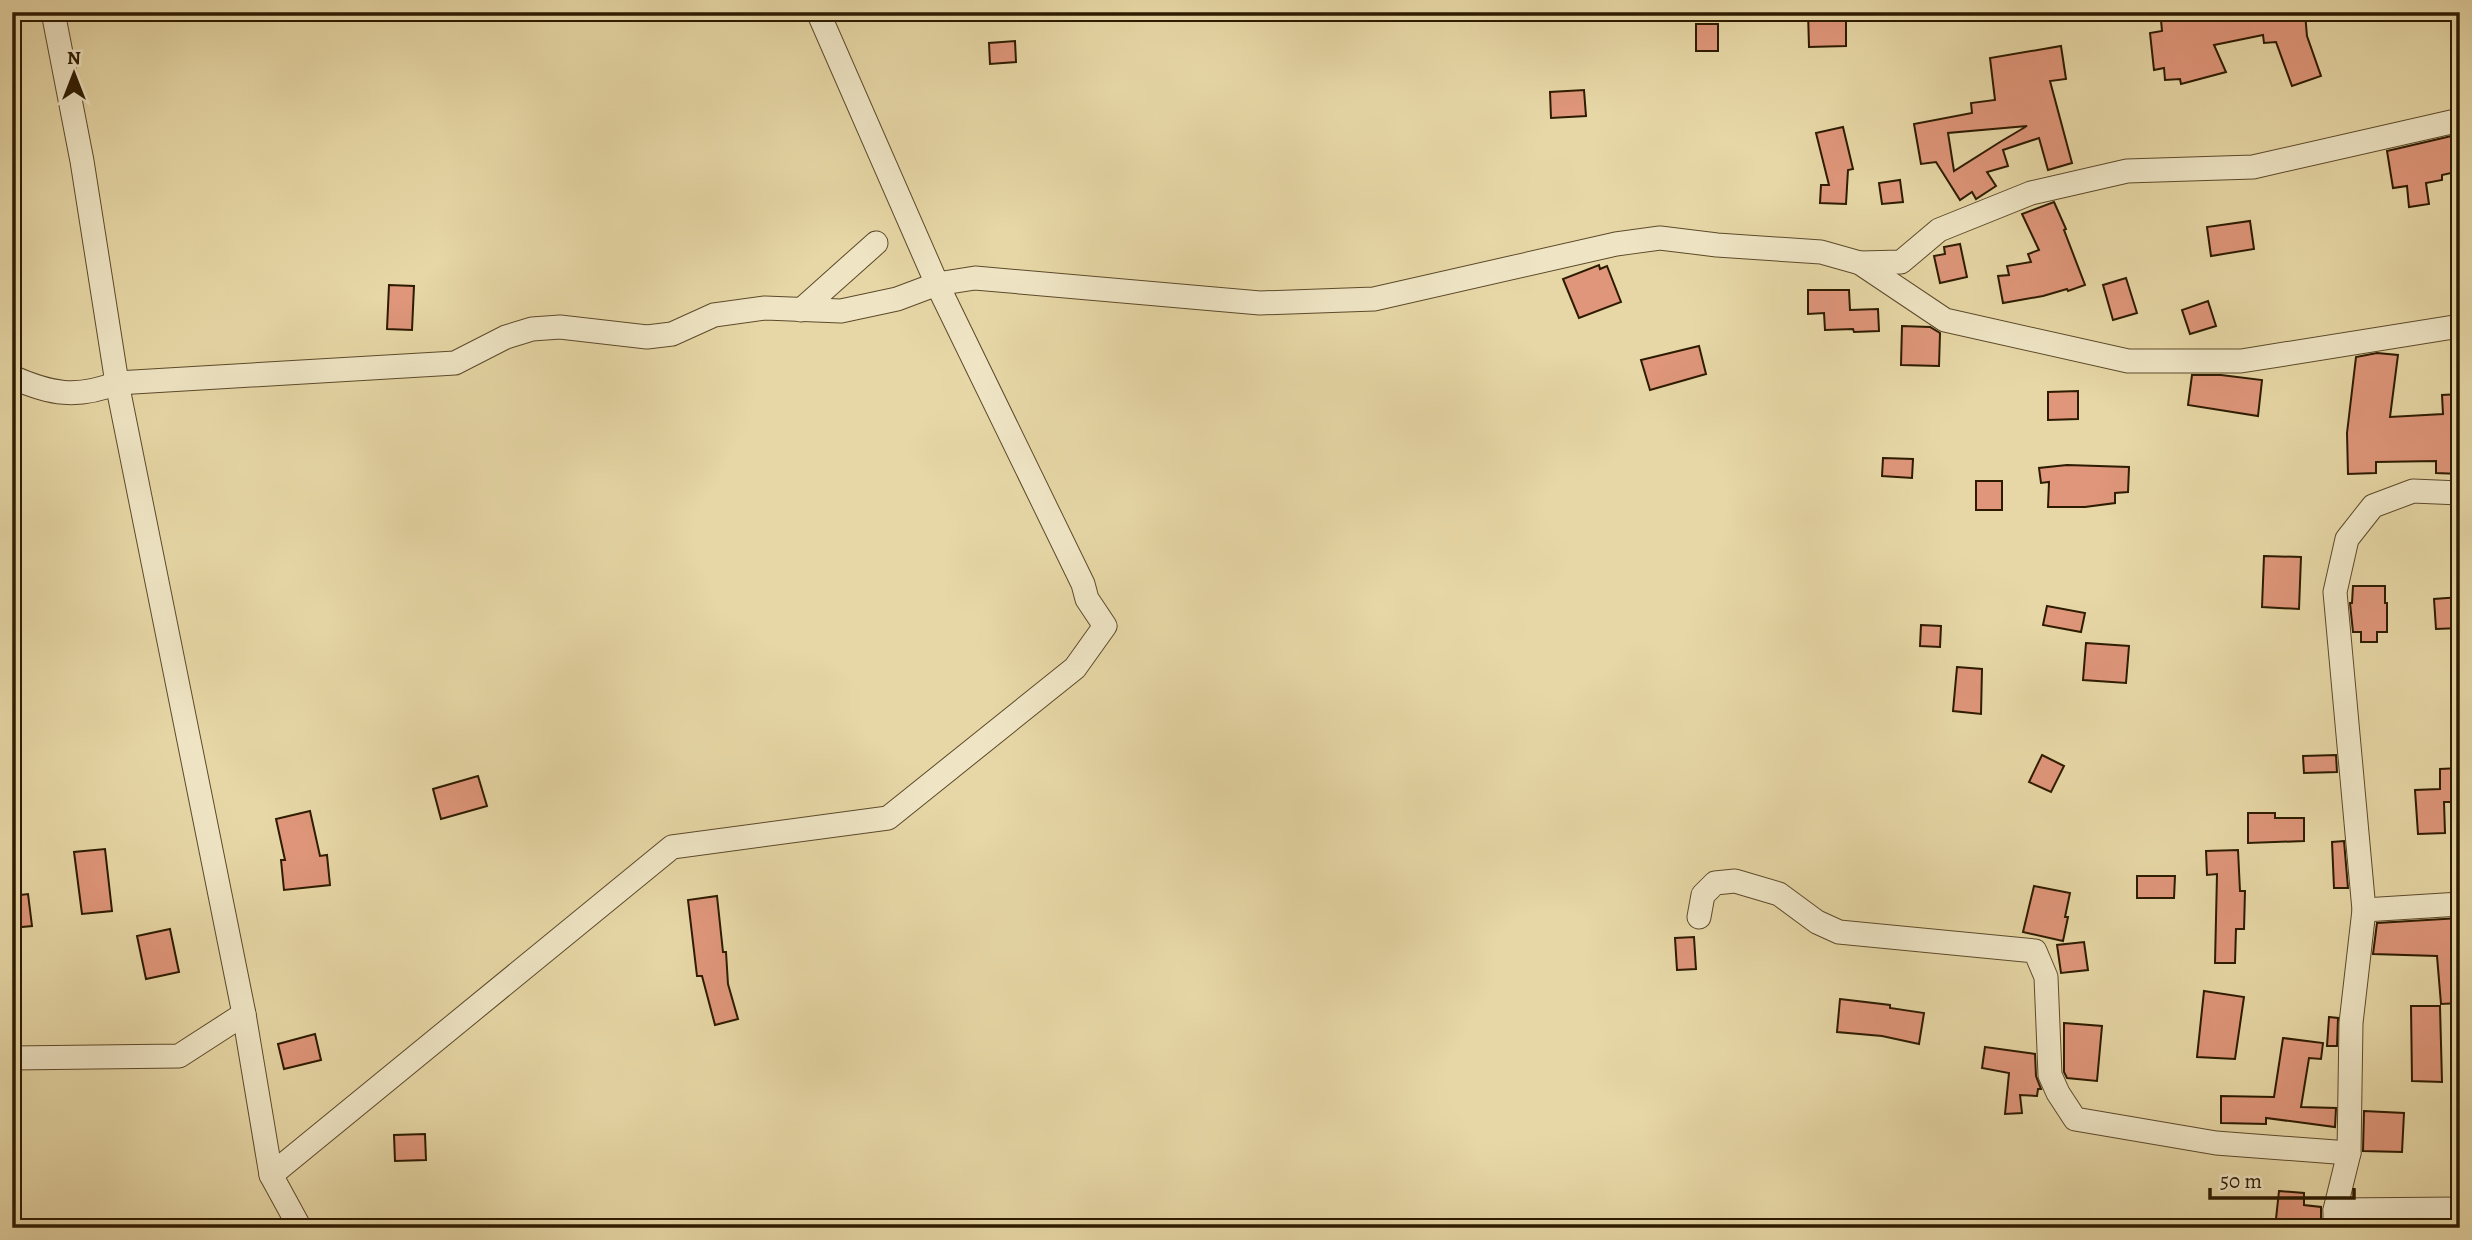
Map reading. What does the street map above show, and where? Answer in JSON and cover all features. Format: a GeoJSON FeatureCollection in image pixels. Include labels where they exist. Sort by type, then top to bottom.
{"type":"FeatureCollection","features":[{"type":"Feature","properties":{"kind":"street"},"geometry":{"type":"LineString","coordinates":[[53,12],[82,161],[117,383],[244,1014],[271,1175],[300,1228]]}},
{"type":"Feature","properties":{"kind":"street"},"geometry":{"type":"LineString","coordinates":[[271,1175],[671,847],[888,818],[1075,667],[1105,626],[1087,599],[1083,584],[937,284],[818,12]]}},
{"type":"Feature","properties":{"kind":"street"},"geometry":{"type":"LineString","coordinates":[[12,377],[58,394],[97,391],[117,383],[455,363],[506,337],[532,329],[560,327],[647,337],[672,334],[714,315],[765,308],[841,311],[897,299],[937,284],[975,278],[1261,303],[1374,299],[1616,244],[1660,238],[1821,252],[1860,263],[1901,262],[1939,230],[2031,193],[2127,171],[2253,167],[2460,120]]}},
{"type":"Feature","properties":{"kind":"street"},"geometry":{"type":"LineString","coordinates":[[801,310],[876,243]]}},
{"type":"Feature","properties":{"kind":"street"},"geometry":{"type":"LineString","coordinates":[[1860,263],[1945,320],[2128,361],[2241,361],[2460,326]]}},
{"type":"Feature","properties":{"kind":"street"},"geometry":{"type":"LineString","coordinates":[[2460,493],[2413,491],[2373,506],[2347,539],[2335,592],[2364,910],[2351,1023],[2349,1153],[2335,1219],[2460,1209]]}},
{"type":"Feature","properties":{"kind":"street"},"geometry":{"type":"LineString","coordinates":[[1699,917],[1703,895],[1715,883],[1735,881],[1779,894],[1817,922],[1839,932],[2035,951],[2046,977],[2050,1075],[2075,1119],[2216,1143],[2349,1153]]}},
{"type":"Feature","properties":{"kind":"street"},"geometry":{"type":"LineString","coordinates":[[2364,910],[2460,904]]}},
{"type":"Feature","properties":{"kind":"street"},"geometry":{"type":"LineString","coordinates":[[12,1058],[179,1056],[244,1014]]}},
{"type":"Feature","properties":{"kind":"building"},"geometry":{"type":"Polygon","coordinates":[[[1808,12],[1846,12],[1846,46],[1809,47],[1808,12]]]}},
{"type":"Feature","properties":{"kind":"building"},"geometry":{"type":"Polygon","coordinates":[[[2200,12],[2305,13],[2307,36],[2321,76],[2292,86],[2276,42],[2264,43],[2263,35],[2214,45],[2226,72],[2181,84],[2180,79],[2165,80],[2164,68],[2154,70],[2150,33],[2162,31],[2161,20],[2200,12]]]}},
{"type":"Feature","properties":{"kind":"building"},"geometry":{"type":"Polygon","coordinates":[[[1696,24],[1718,24],[1718,51],[1696,51],[1696,24]]]}},
{"type":"Feature","properties":{"kind":"building"},"geometry":{"type":"Polygon","coordinates":[[[1015,41],[1016,62],[990,64],[989,43],[1015,41]]]}},
{"type":"Feature","properties":{"kind":"building"},"geometry":{"type":"Polygon","coordinates":[[[2061,46],[2066,79],[2050,81],[2072,163],[2048,170],[2039,138],[2003,150],[2008,166],[1987,172],[1996,186],[1976,199],[1972,192],[1960,200],[1936,162],[1921,164],[1914,124],[1972,113],[1971,103],[1995,100],[1990,58],[2061,46]],[[2027,126],[1948,133],[1954,171],[2027,126]]]}},
{"type":"Feature","properties":{"kind":"building"},"geometry":{"type":"Polygon","coordinates":[[[1584,90],[1586,116],[1551,118],[1550,92],[1584,90]]]}},
{"type":"Feature","properties":{"kind":"building"},"geometry":{"type":"Polygon","coordinates":[[[1843,127],[1853,169],[1848,170],[1846,204],[1820,203],[1821,185],[1829,185],[1816,133],[1843,127]]]}},
{"type":"Feature","properties":{"kind":"building"},"geometry":{"type":"Polygon","coordinates":[[[2460,134],[2460,171],[2442,175],[2442,180],[2426,183],[2429,204],[2409,207],[2407,186],[2393,188],[2387,151],[2460,134]]]}},
{"type":"Feature","properties":{"kind":"building"},"geometry":{"type":"Polygon","coordinates":[[[1900,180],[1903,202],[1882,204],[1879,183],[1900,180]]]}},
{"type":"Feature","properties":{"kind":"building"},"geometry":{"type":"Polygon","coordinates":[[[2054,202],[2085,285],[2068,291],[2067,289],[2003,303],[1998,276],[2009,275],[2007,266],[2031,262],[2028,254],[2039,250],[2022,214],[2054,202]]]}},
{"type":"Feature","properties":{"kind":"building"},"geometry":{"type":"Polygon","coordinates":[[[2250,221],[2254,249],[2211,256],[2207,227],[2250,221]]]}},
{"type":"Feature","properties":{"kind":"building"},"geometry":{"type":"Polygon","coordinates":[[[1960,244],[1967,277],[1940,283],[1934,256],[1945,254],[1944,247],[1960,244]]]}},
{"type":"Feature","properties":{"kind":"building"},"geometry":{"type":"Polygon","coordinates":[[[1599,265],[1600,269],[1607,266],[1621,302],[1579,318],[1563,279],[1599,265]]]}},
{"type":"Feature","properties":{"kind":"building"},"geometry":{"type":"Polygon","coordinates":[[[2126,278],[2137,313],[2113,320],[2103,285],[2126,278]]]}},
{"type":"Feature","properties":{"kind":"building"},"geometry":{"type":"Polygon","coordinates":[[[389,285],[414,286],[412,330],[387,329],[389,285]]]}},
{"type":"Feature","properties":{"kind":"building"},"geometry":{"type":"Polygon","coordinates":[[[1808,290],[1849,290],[1850,310],[1878,309],[1879,331],[1825,330],[1824,313],[1808,314],[1808,290]]]}},
{"type":"Feature","properties":{"kind":"building"},"geometry":{"type":"Polygon","coordinates":[[[2208,301],[2216,326],[2190,334],[2182,310],[2208,301]]]}},
{"type":"Feature","properties":{"kind":"building"},"geometry":{"type":"Polygon","coordinates":[[[1902,326],[1930,327],[1940,333],[1939,366],[1901,365],[1902,326]]]}},
{"type":"Feature","properties":{"kind":"building"},"geometry":{"type":"Polygon","coordinates":[[[1699,346],[1706,374],[1650,390],[1641,360],[1699,346]]]}},
{"type":"Feature","properties":{"kind":"building"},"geometry":{"type":"Polygon","coordinates":[[[2377,353],[2398,355],[2390,417],[2443,414],[2442,395],[2460,394],[2460,474],[2436,473],[2436,461],[2376,462],[2376,473],[2348,474],[2347,433],[2356,357],[2377,353]]]}},
{"type":"Feature","properties":{"kind":"building"},"geometry":{"type":"Polygon","coordinates":[[[2192,375],[2262,380],[2258,416],[2188,405],[2192,375]]]}},
{"type":"Feature","properties":{"kind":"building"},"geometry":{"type":"Polygon","coordinates":[[[2078,391],[2078,419],[2048,420],[2048,392],[2078,391]]]}},
{"type":"Feature","properties":{"kind":"building"},"geometry":{"type":"Polygon","coordinates":[[[1883,458],[1913,459],[1912,478],[1882,476],[1883,458]]]}},
{"type":"Feature","properties":{"kind":"building"},"geometry":{"type":"Polygon","coordinates":[[[2067,465],[2129,467],[2128,492],[2115,493],[2115,503],[2085,507],[2048,507],[2049,482],[2041,483],[2039,468],[2067,465]]]}},
{"type":"Feature","properties":{"kind":"building"},"geometry":{"type":"Polygon","coordinates":[[[1976,481],[2002,481],[2002,510],[1976,510],[1976,481]]]}},
{"type":"Feature","properties":{"kind":"building"},"geometry":{"type":"Polygon","coordinates":[[[2264,556],[2301,557],[2299,609],[2262,607],[2264,556]]]}},
{"type":"Feature","properties":{"kind":"building"},"geometry":{"type":"Polygon","coordinates":[[[2353,586],[2385,586],[2387,632],[2377,632],[2377,642],[2361,642],[2361,632],[2353,632],[2350,603],[2353,586]]]}},
{"type":"Feature","properties":{"kind":"building"},"geometry":{"type":"Polygon","coordinates":[[[2460,597],[2460,628],[2436,629],[2434,599],[2460,597]]]}},
{"type":"Feature","properties":{"kind":"building"},"geometry":{"type":"Polygon","coordinates":[[[2047,606],[2085,613],[2081,632],[2043,625],[2047,606]]]}},
{"type":"Feature","properties":{"kind":"building"},"geometry":{"type":"Polygon","coordinates":[[[1921,625],[1941,626],[1940,647],[1920,646],[1921,625]]]}},
{"type":"Feature","properties":{"kind":"building"},"geometry":{"type":"Polygon","coordinates":[[[2086,643],[2129,646],[2126,683],[2083,680],[2086,643]]]}},
{"type":"Feature","properties":{"kind":"building"},"geometry":{"type":"Polygon","coordinates":[[[1957,667],[1982,669],[1981,714],[1953,711],[1957,667]]]}},
{"type":"Feature","properties":{"kind":"building"},"geometry":{"type":"Polygon","coordinates":[[[2042,755],[2064,766],[2051,792],[2029,782],[2042,755]]]}},
{"type":"Feature","properties":{"kind":"building"},"geometry":{"type":"Polygon","coordinates":[[[2336,755],[2337,772],[2304,773],[2303,756],[2336,755]]]}},
{"type":"Feature","properties":{"kind":"building"},"geometry":{"type":"Polygon","coordinates":[[[2460,768],[2460,794],[2455,794],[2456,802],[2444,802],[2445,833],[2418,834],[2415,790],[2440,789],[2440,769],[2460,768]]]}},
{"type":"Feature","properties":{"kind":"building"},"geometry":{"type":"Polygon","coordinates":[[[478,776],[487,806],[441,819],[433,789],[478,776]]]}},
{"type":"Feature","properties":{"kind":"building"},"geometry":{"type":"Polygon","coordinates":[[[310,811],[320,856],[327,855],[330,885],[284,890],[281,860],[285,860],[276,819],[310,811]]]}},
{"type":"Feature","properties":{"kind":"building"},"geometry":{"type":"Polygon","coordinates":[[[2248,813],[2275,813],[2275,818],[2304,818],[2304,841],[2248,843],[2248,813]]]}},
{"type":"Feature","properties":{"kind":"building"},"geometry":{"type":"Polygon","coordinates":[[[2344,841],[2348,888],[2334,888],[2332,842],[2344,841]]]}},
{"type":"Feature","properties":{"kind":"building"},"geometry":{"type":"Polygon","coordinates":[[[105,849],[112,911],[82,914],[74,852],[105,849]]]}},
{"type":"Feature","properties":{"kind":"building"},"geometry":{"type":"Polygon","coordinates":[[[2238,850],[2240,891],[2245,891],[2244,929],[2236,929],[2235,963],[2215,963],[2217,874],[2207,875],[2206,851],[2238,850]]]}},
{"type":"Feature","properties":{"kind":"building"},"geometry":{"type":"Polygon","coordinates":[[[2137,876],[2175,876],[2174,898],[2137,898],[2137,876]]]}},
{"type":"Feature","properties":{"kind":"building"},"geometry":{"type":"Polygon","coordinates":[[[2034,886],[2070,893],[2063,941],[2023,932],[2034,886]]]}},
{"type":"Feature","properties":{"kind":"building"},"geometry":{"type":"Polygon","coordinates":[[[28,894],[32,926],[12,928],[12,896],[28,894]]]}},
{"type":"Feature","properties":{"kind":"building"},"geometry":{"type":"Polygon","coordinates":[[[717,896],[728,984],[738,1019],[715,1025],[702,976],[697,976],[688,900],[717,896]]]}},
{"type":"Feature","properties":{"kind":"building"},"geometry":{"type":"Polygon","coordinates":[[[2460,918],[2460,1003],[2441,1004],[2437,956],[2373,954],[2377,923],[2460,918]]]}},
{"type":"Feature","properties":{"kind":"building"},"geometry":{"type":"Polygon","coordinates":[[[170,929],[179,972],[146,979],[137,936],[170,929]]]}},
{"type":"Feature","properties":{"kind":"building"},"geometry":{"type":"Polygon","coordinates":[[[1694,937],[1696,969],[1677,970],[1675,938],[1694,937]]]}},
{"type":"Feature","properties":{"kind":"building"},"geometry":{"type":"Polygon","coordinates":[[[2084,942],[2088,970],[2061,973],[2057,945],[2084,942]]]}},
{"type":"Feature","properties":{"kind":"building"},"geometry":{"type":"Polygon","coordinates":[[[2204,991],[2244,997],[2235,1059],[2197,1057],[2204,991]]]}},
{"type":"Feature","properties":{"kind":"building"},"geometry":{"type":"Polygon","coordinates":[[[1840,999],[1890,1005],[1890,1008],[1924,1013],[1919,1044],[1882,1036],[1837,1032],[1840,999]]]}},
{"type":"Feature","properties":{"kind":"building"},"geometry":{"type":"Polygon","coordinates":[[[2411,1006],[2440,1006],[2442,1082],[2412,1081],[2411,1006]]]}},
{"type":"Feature","properties":{"kind":"building"},"geometry":{"type":"Polygon","coordinates":[[[2329,1017],[2338,1018],[2337,1046],[2327,1046],[2329,1017]]]}},
{"type":"Feature","properties":{"kind":"building"},"geometry":{"type":"Polygon","coordinates":[[[2064,1023],[2102,1026],[2097,1081],[2067,1078],[2064,1072],[2064,1023]]]}},
{"type":"Feature","properties":{"kind":"building"},"geometry":{"type":"Polygon","coordinates":[[[315,1034],[321,1060],[284,1069],[278,1044],[315,1034]]]}},
{"type":"Feature","properties":{"kind":"building"},"geometry":{"type":"Polygon","coordinates":[[[2283,1038],[2323,1043],[2321,1059],[2309,1058],[2301,1107],[2336,1108],[2335,1127],[2266,1118],[2266,1124],[2221,1123],[2221,1096],[2274,1097],[2283,1038]]]}},
{"type":"Feature","properties":{"kind":"building"},"geometry":{"type":"Polygon","coordinates":[[[1985,1047],[2035,1054],[2036,1076],[2041,1089],[2038,1089],[2037,1096],[2020,1095],[2022,1113],[2005,1114],[2009,1073],[1982,1068],[1985,1047]]]}},
{"type":"Feature","properties":{"kind":"building"},"geometry":{"type":"Polygon","coordinates":[[[2364,1111],[2404,1113],[2402,1152],[2363,1151],[2364,1111]]]}},
{"type":"Feature","properties":{"kind":"building"},"geometry":{"type":"Polygon","coordinates":[[[425,1134],[426,1160],[395,1161],[394,1135],[425,1134]]]}},
{"type":"Feature","properties":{"kind":"building"},"geometry":{"type":"Polygon","coordinates":[[[2279,1191],[2304,1193],[2304,1205],[2321,1207],[2321,1222],[2318,1228],[2275,1228],[2279,1191]]]}}]}
